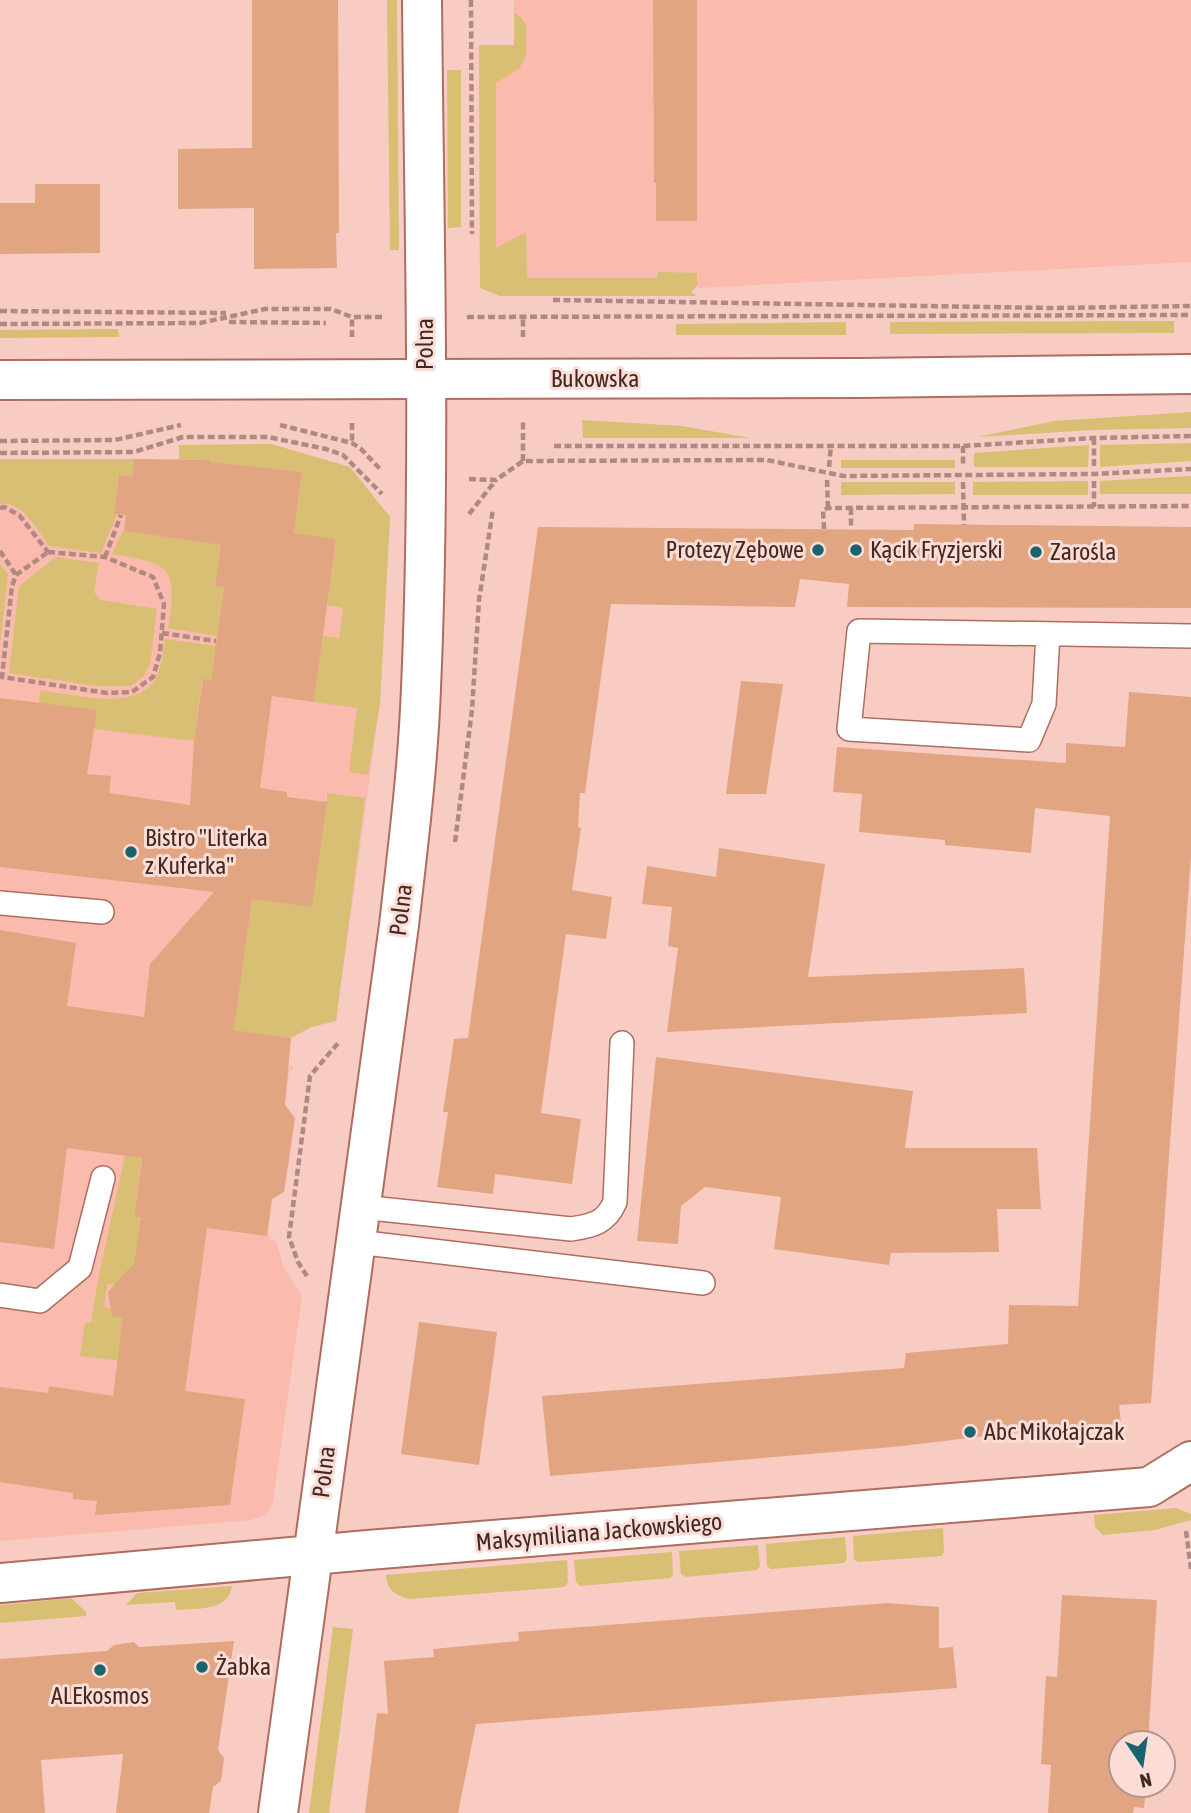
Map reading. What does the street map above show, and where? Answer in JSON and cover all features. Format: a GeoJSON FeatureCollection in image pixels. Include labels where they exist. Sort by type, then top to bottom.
{"type":"FeatureCollection","features":[{"type":"Feature","properties":{"kind":"street","name":"Polna"},"geometry":{"type":"LineString","coordinates":[[278,1813],[399,925],[413,800],[424,608],[422,0]]}},
{"type":"Feature","properties":{"kind":"street","name":"Bukowska"},"geometry":{"type":"LineString","coordinates":[[0,380],[847,378],[1191,374]]}},
{"type":"Feature","properties":{"kind":"street","name":"Maksymiliana Jackowskiego"},"geometry":{"type":"LineString","coordinates":[[0,1583],[368,1550],[1149,1487],[1191,1461]]}},
{"type":"Feature","properties":{"kind":"lane"},"geometry":{"type":"LineString","coordinates":[[1048,634],[1044,704],[1030,740],[849,729],[859,631],[1191,636]]}},
{"type":"Feature","properties":{"kind":"lane"},"geometry":{"type":"LineString","coordinates":[[0,903],[102,912]]}},
{"type":"Feature","properties":{"kind":"lane"},"geometry":{"type":"LineString","coordinates":[[359,1224],[571,1229],[591,1226],[610,1214],[615,1202],[622,1043]]}},
{"type":"Feature","properties":{"kind":"lane"},"geometry":{"type":"LineString","coordinates":[[0,1295],[40,1301],[80,1268],[103,1178]]}},
{"type":"Feature","properties":{"kind":"lane"},"geometry":{"type":"LineString","coordinates":[[359,1224],[703,1283]]}},
{"type":"Feature","properties":{"kind":"path"},"geometry":{"type":"LineString","coordinates":[[471,0],[472,240]]}},
{"type":"Feature","properties":{"kind":"path"},"geometry":{"type":"LineString","coordinates":[[553,300],[1053,308],[1191,306]]}},
{"type":"Feature","properties":{"kind":"path"},"geometry":{"type":"LineString","coordinates":[[0,324],[200,323],[265,309],[331,309],[352,317],[374,317]]}},
{"type":"Feature","properties":{"kind":"path"},"geometry":{"type":"LineString","coordinates":[[0,312],[226,313]]}},
{"type":"Feature","properties":{"kind":"path"},"geometry":{"type":"LineString","coordinates":[[474,317],[1191,314]]}},
{"type":"Feature","properties":{"kind":"path"},"geometry":{"type":"LineString","coordinates":[[352,317],[352,331]]}},
{"type":"Feature","properties":{"kind":"path"},"geometry":{"type":"LineString","coordinates":[[522,341],[523,318]]}},
{"type":"Feature","properties":{"kind":"path"},"geometry":{"type":"LineString","coordinates":[[229,323],[327,323]]}},
{"type":"Feature","properties":{"kind":"path"},"geometry":{"type":"LineString","coordinates":[[523,416],[523,461]]}},
{"type":"Feature","properties":{"kind":"path"},"geometry":{"type":"LineString","coordinates":[[352,422],[352,443]]}},
{"type":"Feature","properties":{"kind":"path"},"geometry":{"type":"LineString","coordinates":[[270,424],[352,443],[387,474]]}},
{"type":"Feature","properties":{"kind":"path"},"geometry":{"type":"LineString","coordinates":[[0,441],[115,440],[180,425],[193,425]]}},
{"type":"Feature","properties":{"kind":"path"},"geometry":{"type":"LineString","coordinates":[[554,446],[963,446],[1094,438],[1191,436]]}},
{"type":"Feature","properties":{"kind":"path"},"geometry":{"type":"LineString","coordinates":[[0,453],[135,452],[183,437],[268,437],[326,446],[343,455],[385,497]]}},
{"type":"Feature","properties":{"kind":"path"},"geometry":{"type":"LineString","coordinates":[[1094,438],[1094,467]]}},
{"type":"Feature","properties":{"kind":"path"},"geometry":{"type":"LineString","coordinates":[[829,467],[831,445]]}},
{"type":"Feature","properties":{"kind":"path"},"geometry":{"type":"LineString","coordinates":[[963,446],[963,467]]}},
{"type":"Feature","properties":{"kind":"path"},"geometry":{"type":"LineString","coordinates":[[464,478],[496,480],[523,461],[767,460],[843,476],[1094,474],[1191,469]]}},
{"type":"Feature","properties":{"kind":"path"},"geometry":{"type":"LineString","coordinates":[[827,480],[828,508]]}},
{"type":"Feature","properties":{"kind":"path"},"geometry":{"type":"LineString","coordinates":[[1094,481],[1094,507]]}},
{"type":"Feature","properties":{"kind":"path"},"geometry":{"type":"LineString","coordinates":[[963,482],[964,525]]}},
{"type":"Feature","properties":{"kind":"path"},"geometry":{"type":"LineString","coordinates":[[824,529],[823,510],[828,508],[1191,506]]}},
{"type":"Feature","properties":{"kind":"path"},"geometry":{"type":"LineString","coordinates":[[0,509],[4,507],[19,515],[48,552]]}},
{"type":"Feature","properties":{"kind":"path"},"geometry":{"type":"LineString","coordinates":[[851,508],[852,529]]}},
{"type":"Feature","properties":{"kind":"path"},"geometry":{"type":"LineString","coordinates":[[471,710],[480,600],[493,509]]}},
{"type":"Feature","properties":{"kind":"path"},"geometry":{"type":"LineString","coordinates":[[105,557],[121,515]]}},
{"type":"Feature","properties":{"kind":"path"},"geometry":{"type":"LineString","coordinates":[[0,551],[16,575]]}},
{"type":"Feature","properties":{"kind":"path"},"geometry":{"type":"LineString","coordinates":[[48,552],[105,557],[153,577],[164,604],[162,633],[153,677],[132,692],[107,693],[1,677],[12,586],[16,575],[48,552]]}},
{"type":"Feature","properties":{"kind":"path"},"geometry":{"type":"LineString","coordinates":[[162,633],[216,641]]}},
{"type":"Feature","properties":{"kind":"path"},"geometry":{"type":"LineString","coordinates":[[312,1284],[298,1262],[289,1237],[310,1076],[343,1037]]}},
{"type":"Feature","properties":{"kind":"path"},"geometry":{"type":"LineString","coordinates":[[1186,1531],[1191,1569]]}},
{"type":"Feature","properties":{"kind":"shaded area"},"geometry":{"type":"Polygon","coordinates":[[[387,0],[397,0],[399,250],[390,250],[387,0]]]}},
{"type":"Feature","properties":{"kind":"shaded area"},"geometry":{"type":"Polygon","coordinates":[[[514,0],[1191,0],[1191,262],[698,288],[697,285],[480,288],[479,45],[514,45],[514,0]]]}},
{"type":"Feature","properties":{"kind":"shaded area"},"geometry":{"type":"Polygon","coordinates":[[[514,12],[522,18],[526,26],[526,56],[519,69],[496,83],[496,248],[526,232],[527,278],[657,278],[658,272],[697,273],[697,286],[691,292],[697,296],[500,296],[480,288],[479,45],[514,45],[514,12]]]}},
{"type":"Feature","properties":{"kind":"shaded area"},"geometry":{"type":"Polygon","coordinates":[[[447,70],[461,70],[461,227],[448,228],[447,70]]]}},
{"type":"Feature","properties":{"kind":"shaded area"},"geometry":{"type":"Polygon","coordinates":[[[1174,321],[1174,333],[890,334],[890,322],[1174,321]]]}},
{"type":"Feature","properties":{"kind":"shaded area"},"geometry":{"type":"Polygon","coordinates":[[[846,322],[846,335],[676,335],[676,324],[846,322]]]}},
{"type":"Feature","properties":{"kind":"shaded area"},"geometry":{"type":"Polygon","coordinates":[[[118,329],[119,337],[0,338],[0,330],[118,329]]]}},
{"type":"Feature","properties":{"kind":"shaded area"},"geometry":{"type":"Polygon","coordinates":[[[1191,412],[1191,428],[1093,430],[978,437],[1054,421],[1191,412]]]}},
{"type":"Feature","properties":{"kind":"shaded area"},"geometry":{"type":"Polygon","coordinates":[[[582,420],[682,426],[750,438],[583,438],[582,420]]]}},
{"type":"Feature","properties":{"kind":"shaded area"},"geometry":{"type":"Polygon","coordinates":[[[1191,443],[1191,461],[1100,467],[1100,445],[1191,443]]]}},
{"type":"Feature","properties":{"kind":"shaded area"},"geometry":{"type":"Polygon","coordinates":[[[271,444],[350,467],[390,517],[380,703],[336,1021],[311,1027],[291,1038],[287,1069],[292,1066],[293,1069],[289,1072],[283,1113],[285,1139],[292,1140],[288,1168],[281,1168],[278,1190],[280,1195],[273,1193],[267,1233],[271,1238],[269,1240],[276,1241],[284,1268],[302,1296],[273,1502],[266,1515],[251,1520],[0,1541],[0,459],[179,459],[179,445],[271,444]]]}},
{"type":"Feature","properties":{"kind":"shaded area"},"geometry":{"type":"Polygon","coordinates":[[[271,444],[350,467],[390,517],[380,703],[368,775],[349,772],[357,708],[314,702],[323,636],[339,638],[343,608],[327,605],[336,540],[294,533],[302,472],[210,463],[209,460],[179,459],[179,445],[271,444]]]}},
{"type":"Feature","properties":{"kind":"shaded area"},"geometry":{"type":"Polygon","coordinates":[[[1089,445],[1088,467],[974,467],[974,453],[1089,445]]]}},
{"type":"Feature","properties":{"kind":"shaded area"},"geometry":{"type":"Polygon","coordinates":[[[0,459],[134,459],[132,477],[119,475],[114,514],[117,514],[101,553],[49,546],[22,511],[8,504],[0,504],[0,459]]]}},
{"type":"Feature","properties":{"kind":"shaded area"},"geometry":{"type":"Polygon","coordinates":[[[841,460],[955,460],[955,468],[841,468],[841,460]]]}},
{"type":"Feature","properties":{"kind":"shaded area"},"geometry":{"type":"Polygon","coordinates":[[[1191,476],[1191,494],[1100,494],[1100,481],[1191,476]]]}},
{"type":"Feature","properties":{"kind":"shaded area"},"geometry":{"type":"Polygon","coordinates":[[[1088,481],[1088,495],[973,495],[973,482],[1088,481]]]}},
{"type":"Feature","properties":{"kind":"shaded area"},"geometry":{"type":"Polygon","coordinates":[[[841,482],[955,482],[955,494],[841,495],[841,482]]]}},
{"type":"Feature","properties":{"kind":"shaded area"},"geometry":{"type":"Polygon","coordinates":[[[124,531],[221,545],[215,586],[224,587],[217,636],[168,628],[172,592],[170,580],[158,565],[112,554],[124,531]]]}},
{"type":"Feature","properties":{"kind":"shaded area"},"geometry":{"type":"Polygon","coordinates":[[[56,557],[99,563],[94,592],[101,600],[157,609],[150,665],[143,677],[131,686],[96,686],[9,673],[19,586],[56,557]]]}},
{"type":"Feature","properties":{"kind":"shaded area"},"geometry":{"type":"Polygon","coordinates":[[[0,564],[8,574],[0,646],[0,564]]]}},
{"type":"Feature","properties":{"kind":"shaded area"},"geometry":{"type":"Polygon","coordinates":[[[165,639],[216,646],[211,680],[202,680],[194,741],[94,729],[39,703],[40,690],[117,699],[145,690],[159,671],[165,639]]]}},
{"type":"Feature","properties":{"kind":"shaded area"},"geometry":{"type":"Polygon","coordinates":[[[327,793],[365,798],[336,1021],[311,1027],[291,1038],[234,1030],[252,899],[327,802],[327,793]]]}},
{"type":"Feature","properties":{"kind":"shaded area"},"geometry":{"type":"Polygon","coordinates":[[[142,1151],[134,1216],[141,1217],[132,1279],[114,1285],[107,1284],[104,1307],[111,1309],[113,1316],[127,1318],[122,1361],[80,1356],[85,1323],[91,1323],[125,1155],[142,1151]]]}},
{"type":"Feature","properties":{"kind":"shaded area"},"geometry":{"type":"Polygon","coordinates":[[[1176,1508],[1191,1514],[1191,1520],[1155,1530],[1103,1535],[1095,1527],[1094,1515],[1176,1508]]]}},
{"type":"Feature","properties":{"kind":"shaded area"},"geometry":{"type":"Polygon","coordinates":[[[943,1528],[942,1556],[858,1562],[854,1559],[853,1536],[943,1528]]]}},
{"type":"Feature","properties":{"kind":"shaded area"},"geometry":{"type":"Polygon","coordinates":[[[845,1537],[847,1559],[844,1563],[771,1569],[767,1566],[766,1544],[845,1537]]]}},
{"type":"Feature","properties":{"kind":"shaded area"},"geometry":{"type":"Polygon","coordinates":[[[758,1545],[760,1566],[757,1570],[686,1577],[681,1574],[679,1551],[758,1545]]]}},
{"type":"Feature","properties":{"kind":"shaded area"},"geometry":{"type":"Polygon","coordinates":[[[672,1552],[673,1575],[670,1578],[580,1586],[576,1582],[574,1560],[672,1552]]]}},
{"type":"Feature","properties":{"kind":"shaded area"},"geometry":{"type":"Polygon","coordinates":[[[567,1560],[568,1582],[565,1587],[409,1599],[393,1591],[388,1585],[386,1575],[567,1560]]]}},
{"type":"Feature","properties":{"kind":"shaded area"},"geometry":{"type":"Polygon","coordinates":[[[232,1586],[224,1600],[210,1607],[176,1610],[175,1602],[126,1605],[137,1593],[232,1586]]]}},
{"type":"Feature","properties":{"kind":"shaded area"},"geometry":{"type":"Polygon","coordinates":[[[71,1598],[86,1612],[86,1616],[0,1623],[0,1605],[71,1598]]]}},
{"type":"Feature","properties":{"kind":"shaded area"},"geometry":{"type":"Polygon","coordinates":[[[333,1627],[353,1629],[329,1813],[309,1813],[333,1627]]]}},
{"type":"Feature","properties":{"kind":"building"},"geometry":{"type":"Polygon","coordinates":[[[252,0],[338,0],[337,268],[254,269],[254,208],[178,209],[178,149],[252,148],[252,0]]]}},
{"type":"Feature","properties":{"kind":"building"},"geometry":{"type":"Polygon","coordinates":[[[653,0],[697,0],[697,221],[656,221],[653,0]]]}},
{"type":"Feature","properties":{"kind":"building"},"geometry":{"type":"Polygon","coordinates":[[[35,184],[100,184],[100,253],[0,254],[0,203],[35,203],[35,184]]]}},
{"type":"Feature","properties":{"kind":"building"},"geometry":{"type":"Polygon","coordinates":[[[134,459],[210,460],[302,472],[294,533],[336,539],[314,702],[272,696],[260,788],[287,792],[287,797],[327,802],[312,907],[252,899],[234,1030],[291,1038],[285,1105],[295,1118],[284,1192],[272,1199],[267,1236],[207,1228],[185,1391],[245,1399],[230,1505],[95,1515],[97,1501],[73,1499],[73,1493],[0,1482],[0,1387],[48,1393],[49,1386],[113,1396],[123,1318],[112,1316],[108,1292],[134,1263],[141,1217],[134,1217],[142,1158],[67,1148],[54,1249],[0,1242],[0,930],[76,943],[67,1006],[144,1017],[150,964],[214,892],[0,867],[0,698],[97,710],[87,774],[111,776],[109,793],[190,805],[194,741],[203,679],[211,680],[224,587],[215,586],[221,545],[124,531],[126,515],[114,514],[119,475],[132,477],[134,459]]]}},
{"type":"Feature","properties":{"kind":"building"},"geometry":{"type":"Polygon","coordinates":[[[914,524],[1191,527],[1191,608],[847,607],[849,584],[800,579],[795,607],[611,604],[585,793],[580,793],[578,827],[581,828],[572,890],[612,897],[606,939],[566,934],[541,1113],[581,1119],[572,1184],[495,1174],[493,1194],[437,1187],[448,1112],[443,1112],[454,1039],[468,1038],[538,527],[914,530],[914,524]]]}},
{"type":"Feature","properties":{"kind":"building"},"geometry":{"type":"Polygon","coordinates":[[[741,681],[783,684],[766,794],[726,794],[741,681]]]}},
{"type":"Feature","properties":{"kind":"building"},"geometry":{"type":"Polygon","coordinates":[[[1129,692],[1191,697],[1191,856],[1151,1403],[1119,1405],[1121,1424],[893,1447],[550,1476],[542,1396],[904,1368],[906,1353],[1008,1344],[1009,1305],[1078,1306],[1110,816],[1035,808],[1031,853],[945,845],[945,840],[859,832],[862,794],[833,792],[837,747],[1066,763],[1066,743],[1125,747],[1129,692]]]}},
{"type":"Feature","properties":{"kind":"building"},"geometry":{"type":"Polygon","coordinates":[[[719,848],[825,864],[808,977],[1024,968],[1027,1013],[667,1032],[678,948],[668,946],[672,907],[642,904],[647,866],[716,877],[719,848]]]}},
{"type":"Feature","properties":{"kind":"building"},"geometry":{"type":"Polygon","coordinates":[[[656,1057],[913,1091],[905,1148],[1037,1148],[1041,1209],[997,1209],[999,1252],[891,1253],[889,1265],[774,1249],[781,1197],[705,1187],[681,1206],[678,1244],[637,1241],[656,1057]]]}},
{"type":"Feature","properties":{"kind":"building"},"geometry":{"type":"Polygon","coordinates":[[[419,1322],[497,1332],[479,1465],[401,1454],[419,1322]]]}},
{"type":"Feature","properties":{"kind":"building"},"geometry":{"type":"Polygon","coordinates":[[[1062,1595],[1157,1600],[1149,1729],[1107,1729],[1107,1799],[1145,1799],[1144,1808],[1134,1807],[1133,1813],[1048,1813],[1051,1765],[1041,1764],[1046,1676],[1057,1677],[1062,1595]]]}},
{"type":"Feature","properties":{"kind":"building"},"geometry":{"type":"Polygon","coordinates":[[[887,1603],[939,1607],[939,1648],[953,1647],[957,1688],[476,1724],[458,1813],[365,1813],[377,1713],[388,1714],[384,1661],[434,1657],[433,1649],[519,1641],[518,1632],[887,1603]]]}},
{"type":"Feature","properties":{"kind":"building"},"geometry":{"type":"Polygon","coordinates":[[[234,1641],[218,1750],[224,1758],[221,1781],[213,1787],[209,1813],[116,1813],[123,1754],[41,1760],[45,1813],[0,1813],[0,1659],[107,1651],[114,1645],[134,1642],[139,1647],[234,1641]]]}},
{"type":"Feature","properties":{"kind":"place","name":"Protezy Zębowe"},"geometry":{"type":"Point","coordinates":[818,550]}},
{"type":"Feature","properties":{"kind":"place","name":"Kącik Fryzjerski"},"geometry":{"type":"Point","coordinates":[856,550]}},
{"type":"Feature","properties":{"kind":"place","name":"Zarośla"},"geometry":{"type":"Point","coordinates":[1036,552]}},
{"type":"Feature","properties":{"kind":"place","name":"Bistro \"Literka z Kuferka\""},"geometry":{"type":"Point","coordinates":[131,852]}},
{"type":"Feature","properties":{"kind":"place","name":"Abc Mikołajczak"},"geometry":{"type":"Point","coordinates":[970,1432]}},
{"type":"Feature","properties":{"kind":"place","name":"Żabka"},"geometry":{"type":"Point","coordinates":[202,1667]}},
{"type":"Feature","properties":{"kind":"place","name":"ALEkosmos"},"geometry":{"type":"Point","coordinates":[100,1670]}}]}
